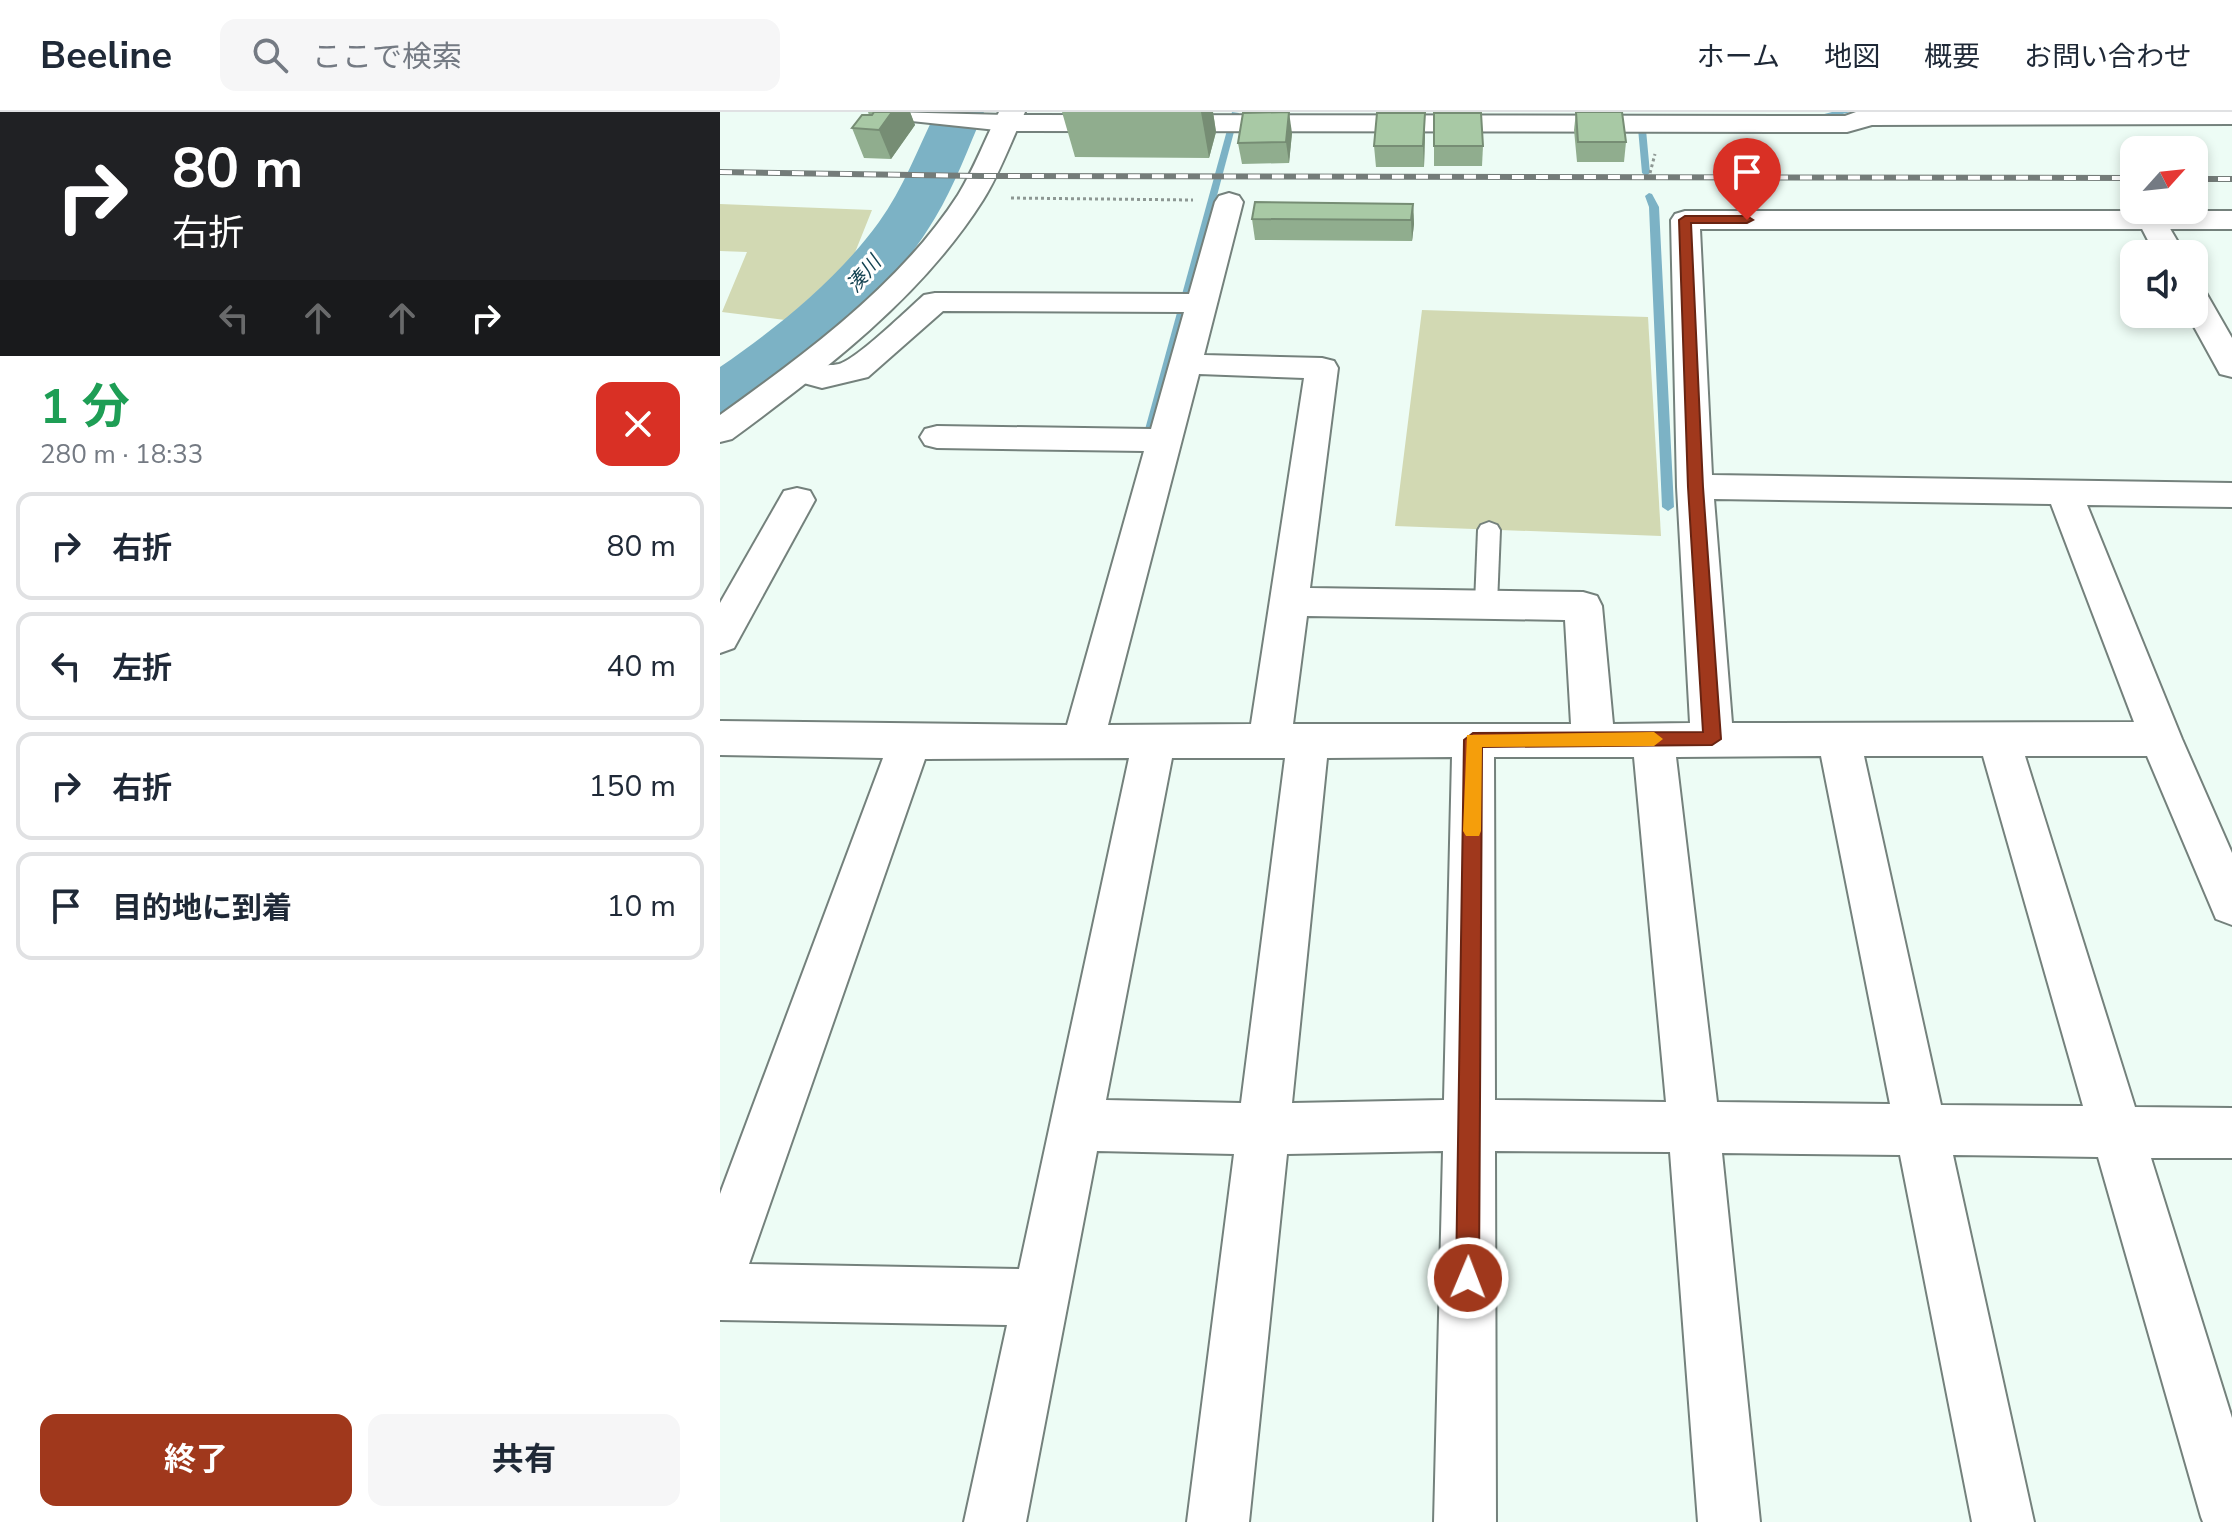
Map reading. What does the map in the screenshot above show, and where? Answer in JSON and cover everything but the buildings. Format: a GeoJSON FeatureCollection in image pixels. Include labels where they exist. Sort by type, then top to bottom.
{"type":"FeatureCollection","features":[{"type":"Feature","properties":{"kind":"street"},"geometry":{"type":"LineString","coordinates":[[902,112],[1000,118],[1815,125],[1847,124],[1870,115],[2232,116]]}},
{"type":"Feature","properties":{"kind":"street"},"geometry":{"type":"LineString","coordinates":[[720,431],[801,372],[876,309],[918,266],[970,197],[1000,118]]}},
{"type":"Feature","properties":{"kind":"street"},"geometry":{"type":"LineString","coordinates":[[1083,741],[1199,303],[1229,202]]}},
{"type":"Feature","properties":{"kind":"street"},"geometry":{"type":"LineString","coordinates":[[1712,739],[1695,487],[1685,220],[2120,221]]}},
{"type":"Feature","properties":{"kind":"street"},"geometry":{"type":"LineString","coordinates":[[2208,220],[2232,220]]}},
{"type":"Feature","properties":{"kind":"street"},"geometry":{"type":"LineString","coordinates":[[801,372],[822,378],[856,370],[935,302],[1199,303]]}},
{"type":"Feature","properties":{"kind":"street"},"geometry":{"type":"LineString","coordinates":[[2208,323],[2232,367]]}},
{"type":"Feature","properties":{"kind":"street"},"geometry":{"type":"LineString","coordinates":[[1184,364],[1322,368],[1291,602],[1289,741],[1264,1129],[1218,1522]]}},
{"type":"Feature","properties":{"kind":"street"},"geometry":{"type":"LineString","coordinates":[[937,437],[1163,440]]}},
{"type":"Feature","properties":{"kind":"street"},"geometry":{"type":"LineString","coordinates":[[1695,487],[2232,495]]}},
{"type":"Feature","properties":{"kind":"street"},"geometry":{"type":"LineString","coordinates":[[2064,491],[2161,739],[2232,905]]}},
{"type":"Feature","properties":{"kind":"street"},"geometry":{"type":"LineString","coordinates":[[720,638],[797,500]]}},
{"type":"Feature","properties":{"kind":"street"},"geometry":{"type":"LineString","coordinates":[[1291,602],[1583,606],[1593,739]]}},
{"type":"Feature","properties":{"kind":"street"},"geometry":{"type":"LineString","coordinates":[[1653,739],[1694,1129],[1729,1522]]}},
{"type":"Feature","properties":{"kind":"street"},"geometry":{"type":"LineString","coordinates":[[1839,739],[2003,1522]]}},
{"type":"Feature","properties":{"kind":"street"},"geometry":{"type":"LineString","coordinates":[[1999,739],[2232,1517]]}},
{"type":"Feature","properties":{"kind":"street"},"geometry":{"type":"LineString","coordinates":[[726,751],[910,742],[2161,739]]}},
{"type":"Feature","properties":{"kind":"street"},"geometry":{"type":"LineString","coordinates":[[1465,1522],[1473,740]]}},
{"type":"Feature","properties":{"kind":"street"},"geometry":{"type":"LineString","coordinates":[[995,1522],[1154,741]]}},
{"type":"Feature","properties":{"kind":"street"},"geometry":{"type":"LineString","coordinates":[[720,1268],[910,742]]}},
{"type":"Feature","properties":{"kind":"street"},"geometry":{"type":"LineString","coordinates":[[1076,1125],[1264,1129],[1470,1125],[2232,1133]]}},
{"type":"Feature","properties":{"kind":"street"},"geometry":{"type":"LineString","coordinates":[[720,1292],[1041,1297]]}},
{"type":"Feature","properties":{"kind":"lane"},"geometry":{"type":"LineString","coordinates":[[1486,604],[1489,530]]}},
{"type":"Feature","properties":{"kind":"path"},"geometry":{"type":"LineString","coordinates":[[970,197],[1229,202]]}},
{"type":"Feature","properties":{"kind":"green space"},"geometry":{"type":"Polygon","coordinates":[[[720,204],[872,210],[852,260],[785,320],[722,312],[747,252],[720,251],[720,204]]]}},
{"type":"Feature","properties":{"kind":"green space"},"geometry":{"type":"Polygon","coordinates":[[[1422,310],[1648,317],[1661,536],[1395,526],[1422,310]]]}},
{"type":"Feature","properties":{"kind":"waterway","name":"湊川"},"geometry":{"type":"LineString","coordinates":[[720,396],[817,322],[880,256],[916,204],[960,112]]}},
{"type":"Feature","properties":{"kind":"waterway"},"geometry":{"type":"LineString","coordinates":[[1817,117],[1847,112]]}},
{"type":"Feature","properties":{"kind":"waterway"},"geometry":{"type":"LineString","coordinates":[[1146,444],[1235,113]]}},
{"type":"Feature","properties":{"kind":"waterway"},"geometry":{"type":"LineString","coordinates":[[1644,117],[1641,117],[1646,173]]}},
{"type":"Feature","properties":{"kind":"waterway"},"geometry":{"type":"LineString","coordinates":[[1649,196],[1654,207],[1668,507]]}},
{"type":"Feature","properties":{"kind":"railway"},"geometry":{"type":"LineString","coordinates":[[720,172],[980,176],[2120,178]]}},
{"type":"Feature","properties":{"kind":"railway"},"geometry":{"type":"LineString","coordinates":[[2208,179],[2232,179]]}},
{"type":"Feature","properties":{"kind":"slow traffic"},"geometry":{"type":"LineString","coordinates":[[1472,831],[1473,740],[1654,739]]}},
{"type":"Feature","properties":{"kind":"route"},"geometry":{"type":"LineString","coordinates":[[1468,1278],[1473,740],[1712,739],[1695,487],[1685,220],[1747,220]]}}]}
